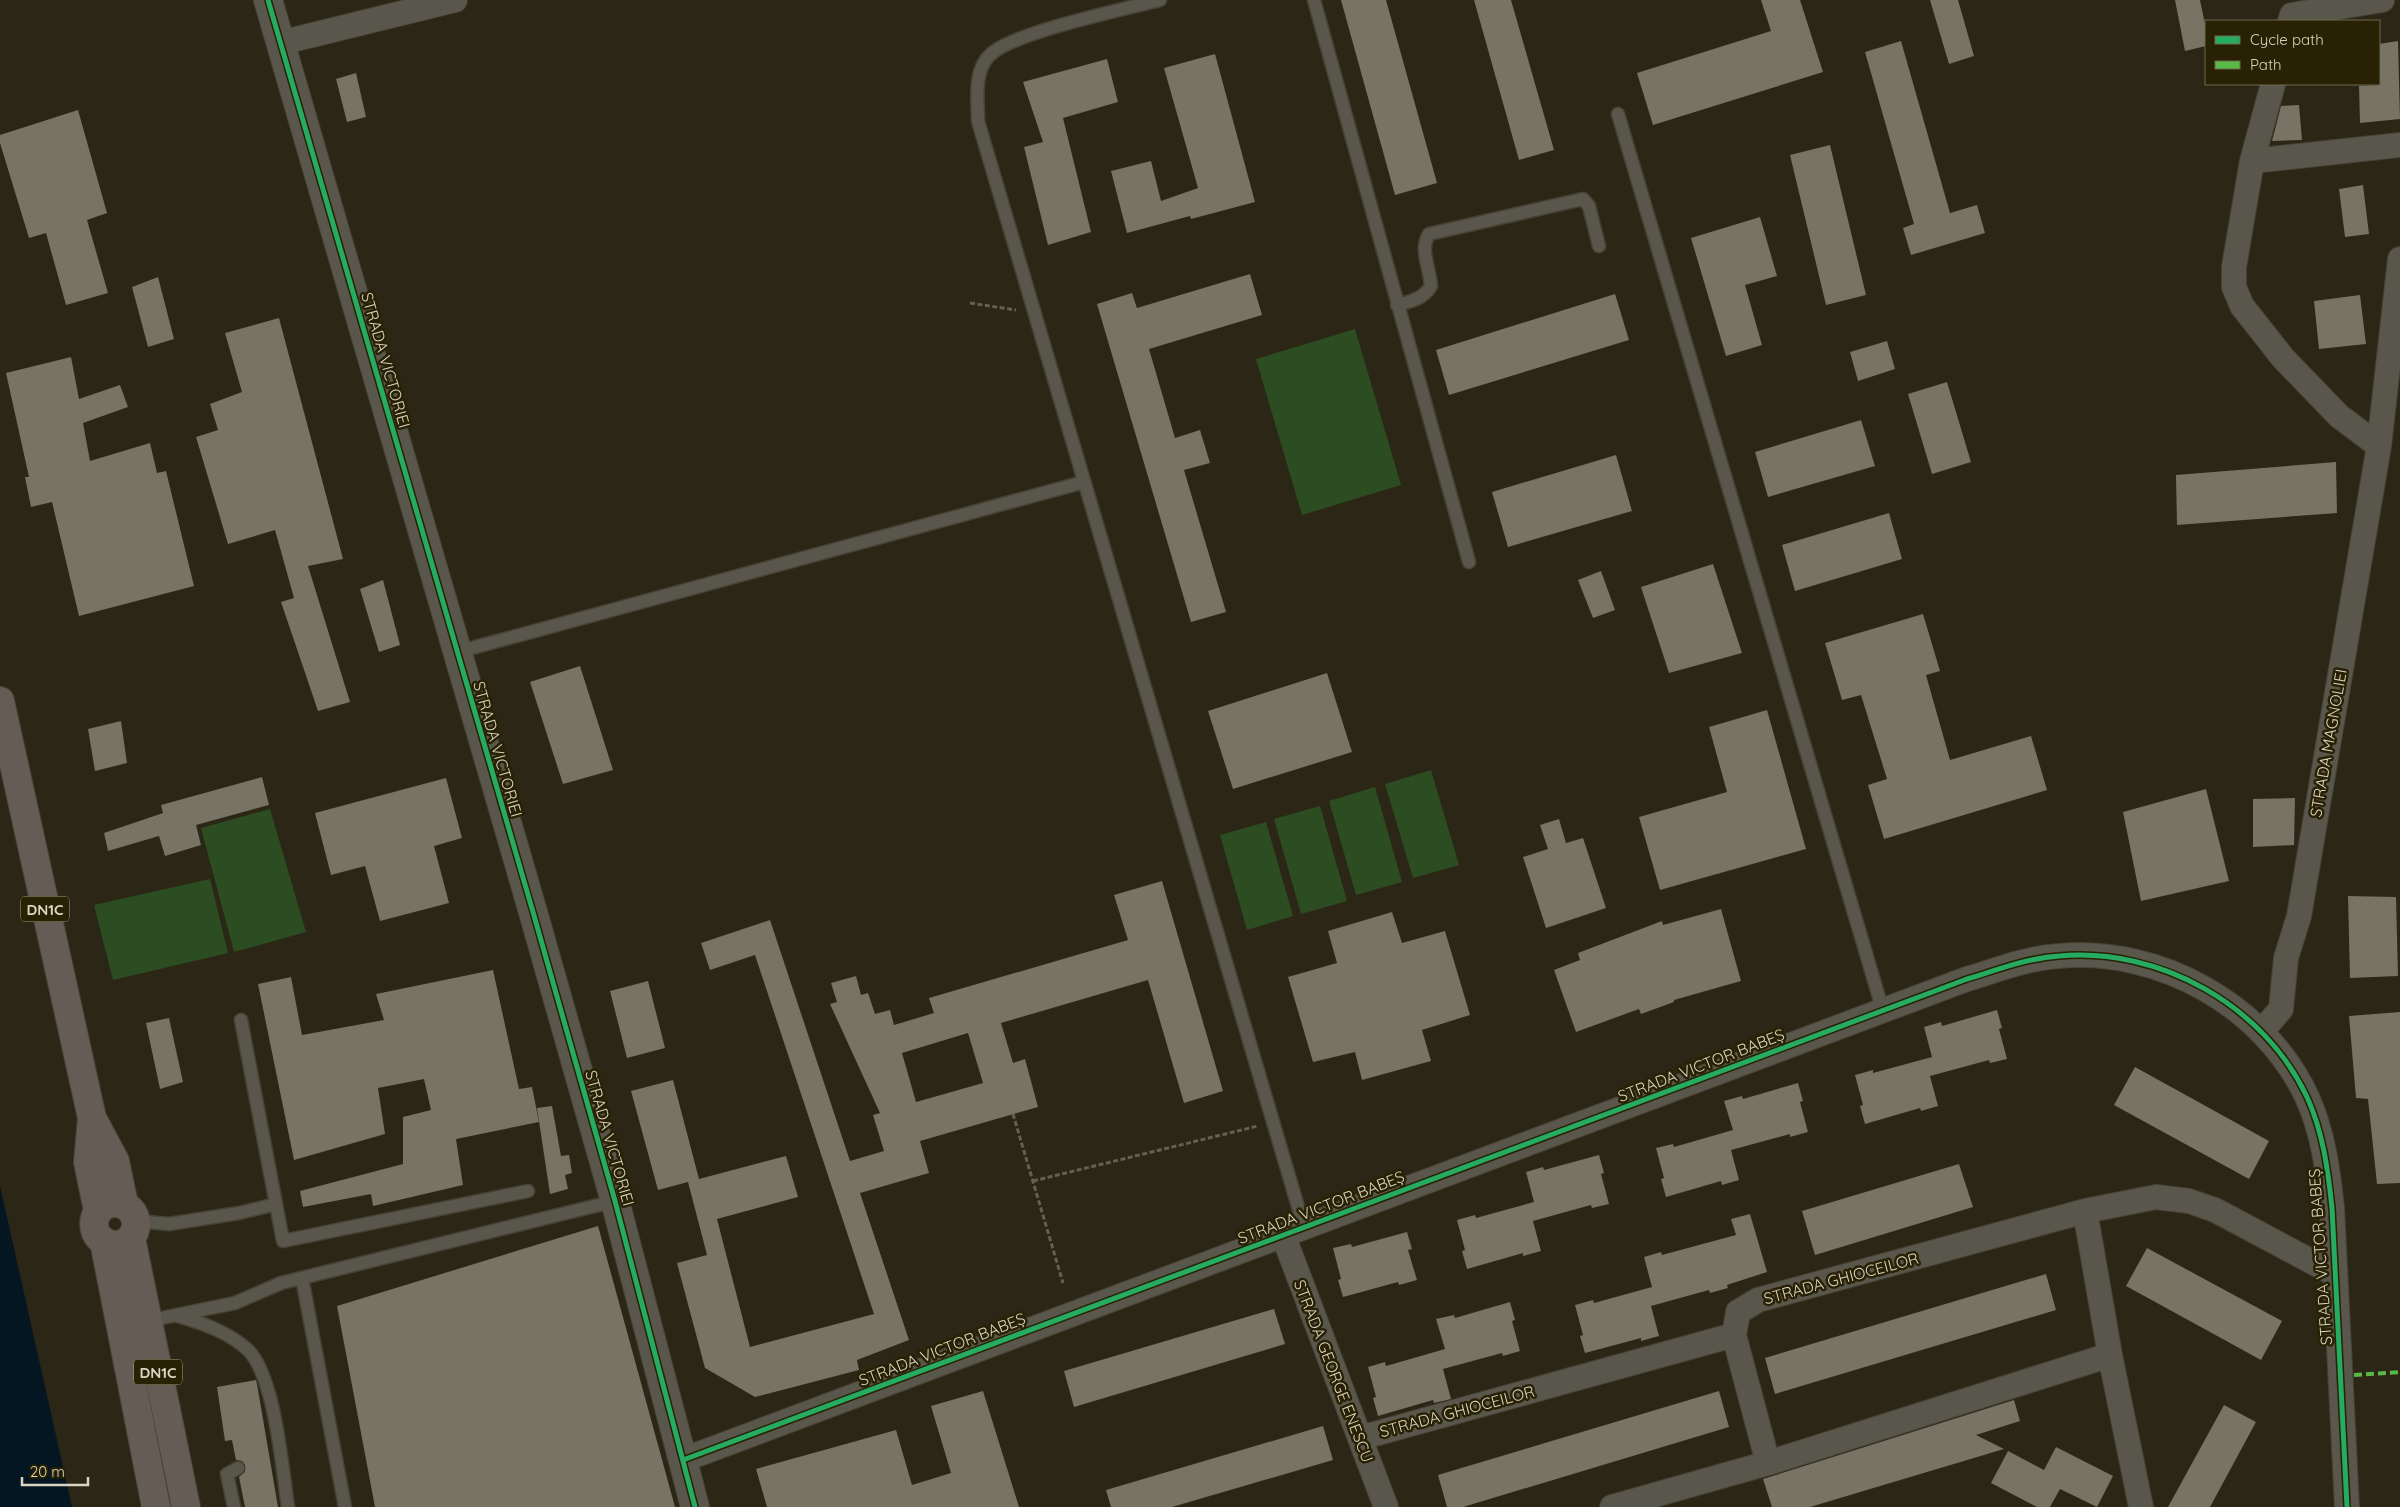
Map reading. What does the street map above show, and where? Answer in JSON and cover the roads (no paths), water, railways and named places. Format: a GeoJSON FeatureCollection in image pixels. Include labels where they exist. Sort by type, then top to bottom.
{"type":"FeatureCollection","features":[{"type":"Feature","properties":{"kind":"main road","name":"DN1C"},"geometry":{"type":"LineString","coordinates":[[0,701],[92,1118],[115,1161],[122,1218],[147,1321],[186,1507]]}},
{"type":"Feature","properties":{"kind":"main road","name":"DN1C"},"geometry":{"type":"LineString","coordinates":[[122,1218],[94,1226],[99,1237],[104,1241],[156,1507]]}},
{"type":"Feature","properties":{"kind":"street","name":"STRADA VICTORIEI"},"geometry":{"type":"LineString","coordinates":[[268,0],[615,1201],[695,1507]]}},
{"type":"Feature","properties":{"kind":"street"},"geometry":{"type":"LineString","coordinates":[[280,43],[455,0]]}},
{"type":"Feature","properties":{"kind":"street"},"geometry":{"type":"LineString","coordinates":[[2291,18],[2382,0]]}},
{"type":"Feature","properties":{"kind":"street"},"geometry":{"type":"LineString","coordinates":[[2273,85],[2252,160],[2234,268],[2234,288],[2242,306],[2282,358],[2339,416],[2379,446]]}},
{"type":"Feature","properties":{"kind":"street"},"geometry":{"type":"LineString","coordinates":[[2252,160],[2400,145]]}},
{"type":"Feature","properties":{"kind":"street","name":"STRADA MAGNOLIEI"},"geometry":{"type":"LineString","coordinates":[[2261,1032],[2281,1009],[2286,958],[2299,916],[2379,446],[2400,258]]}},
{"type":"Feature","properties":{"kind":"street","name":"STRADA VICTOR BABEȘ"},"geometry":{"type":"LineString","coordinates":[[683,1460],[1967,979],[2017,963],[2057,956],[2083,954],[2137,962],[2177,975],[2217,996],[2261,1032],[2290,1069],[2307,1097],[2319,1129],[2326,1162],[2332,1208],[2347,1507]]}},
{"type":"Feature","properties":{"kind":"street","name":"STRADA GHIOCEILOR"},"geometry":{"type":"LineString","coordinates":[[1360,1438],[1734,1335],[1738,1312],[1758,1300],[2085,1211],[2156,1197],[2189,1201],[2215,1210],[2335,1274]]}},
{"type":"Feature","properties":{"kind":"street"},"geometry":{"type":"LineString","coordinates":[[2085,1211],[2110,1355],[2141,1507]]}},
{"type":"Feature","properties":{"kind":"street","name":"STRADA GEORGE ENESCU"},"geometry":{"type":"LineString","coordinates":[[1294,1231],[1360,1438],[1386,1507]]}},
{"type":"Feature","properties":{"kind":"street"},"geometry":{"type":"LineString","coordinates":[[1734,1335],[1768,1463]]}},
{"type":"Feature","properties":{"kind":"street"},"geometry":{"type":"LineString","coordinates":[[1625,1505],[1768,1463],[2110,1355]]}},
{"type":"Feature","properties":{"kind":"lane"},"geometry":{"type":"LineString","coordinates":[[1160,0],[1034,34],[1004,45],[989,55],[979,73],[978,121],[1273,1122],[1294,1231]]}},
{"type":"Feature","properties":{"kind":"lane"},"geometry":{"type":"LineString","coordinates":[[1314,0],[1469,562]]}},
{"type":"Feature","properties":{"kind":"lane"},"geometry":{"type":"LineString","coordinates":[[1618,114],[1883,1011]]}},
{"type":"Feature","properties":{"kind":"lane"},"geometry":{"type":"LineString","coordinates":[[1397,305],[1415,300],[1426,294],[1431,286],[1424,251],[1424,242],[1429,234],[1583,199],[1589,206],[1599,246]]}},
{"type":"Feature","properties":{"kind":"lane"},"geometry":{"type":"LineString","coordinates":[[457,652],[1084,482]]}},
{"type":"Feature","properties":{"kind":"lane"},"geometry":{"type":"LineString","coordinates":[[241,1020],[283,1241],[528,1191]]}},
{"type":"Feature","properties":{"kind":"lane"},"geometry":{"type":"LineString","coordinates":[[147,1321],[235,1303],[281,1283],[615,1201]]}},
{"type":"Feature","properties":{"kind":"lane"},"geometry":{"type":"LineString","coordinates":[[122,1218],[170,1224],[239,1213],[276,1204]]}},
{"type":"Feature","properties":{"kind":"lane"},"geometry":{"type":"LineString","coordinates":[[302,1278],[345,1507]]}},
{"type":"Feature","properties":{"kind":"lane"},"geometry":{"type":"LineString","coordinates":[[175,1316],[204,1324],[236,1340],[248,1350],[265,1376],[273,1449],[288,1507]]}},
{"type":"Feature","properties":{"kind":"lane"},"geometry":{"type":"LineString","coordinates":[[234,1507],[227,1474],[238,1468]]}},
{"type":"Feature","properties":{"kind":"water"},"geometry":{"type":"Polygon","coordinates":[[[0,1186],[72,1507],[0,1507],[0,1186]]]}}]}
